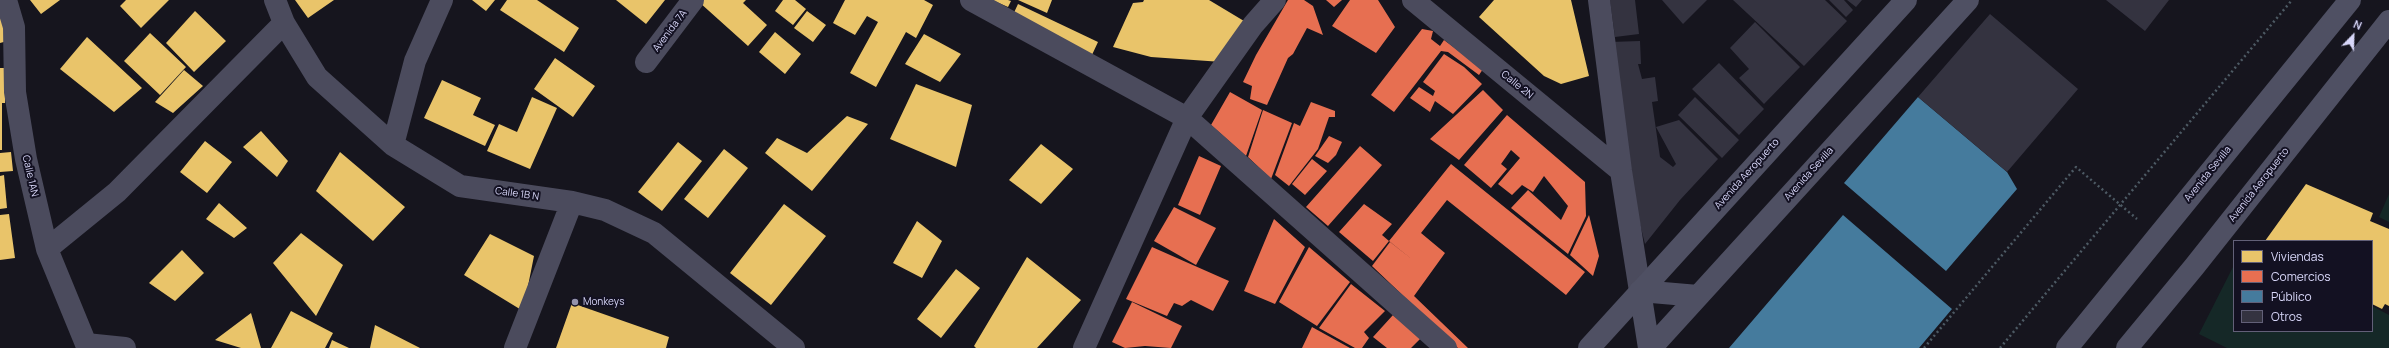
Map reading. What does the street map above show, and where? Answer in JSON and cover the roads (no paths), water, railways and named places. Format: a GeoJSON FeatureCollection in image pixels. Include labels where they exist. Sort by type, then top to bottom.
{"type":"FeatureCollection","features":[{"type":"Feature","properties":{"kind":"main road","name":"Avenida Aeropuerto"},"geometry":{"type":"LineString","coordinates":[[1589,348],[1640,290],[1906,0]]}},
{"type":"Feature","properties":{"kind":"main road","name":"Avenida Sevilla"},"geometry":{"type":"LineString","coordinates":[[1650,348],[1968,0]]}},
{"type":"Feature","properties":{"kind":"main road","name":"Avenida Sevilla"},"geometry":{"type":"LineString","coordinates":[[2067,348],[2350,0]]}},
{"type":"Feature","properties":{"kind":"main road","name":"Avenida Aeropuerto"},"geometry":{"type":"LineString","coordinates":[[2127,348],[2194,267],[2389,21]]}},
{"type":"Feature","properties":{"kind":"main road"},"geometry":{"type":"LineString","coordinates":[[1650,348],[1640,290],[1698,296]]}},
{"type":"Feature","properties":{"kind":"street","name":"Calle 1AN"},"geometry":{"type":"LineString","coordinates":[[6,0],[14,27],[15,92],[23,144],[47,249],[85,346]]}},
{"type":"Feature","properties":{"kind":"street","name":"Calle 1B N"},"geometry":{"type":"LineString","coordinates":[[275,0],[284,23],[317,77],[393,145],[460,186],[572,202],[605,210],[654,234],[794,348]]}},
{"type":"Feature","properties":{"kind":"street"},"geometry":{"type":"LineString","coordinates":[[393,145],[415,61],[442,0]]}},
{"type":"Feature","properties":{"kind":"street","name":"Avenida 7A"},"geometry":{"type":"LineString","coordinates":[[646,62],[693,0]]}},
{"type":"Feature","properties":{"kind":"street"},"geometry":{"type":"LineString","coordinates":[[971,0],[1187,118],[1446,348]]}},
{"type":"Feature","properties":{"kind":"street"},"geometry":{"type":"LineString","coordinates":[[1084,348],[1187,118],[1253,25],[1275,0]]}},
{"type":"Feature","properties":{"kind":"street","name":"Calle 2N"},"geometry":{"type":"LineString","coordinates":[[1413,0],[1621,171]]}},
{"type":"Feature","properties":{"kind":"street"},"geometry":{"type":"LineString","coordinates":[[1599,0],[1621,171],[1640,290]]}},
{"type":"Feature","properties":{"kind":"street"},"geometry":{"type":"LineString","coordinates":[[47,249],[117,192],[284,23]]}},
{"type":"Feature","properties":{"kind":"street"},"geometry":{"type":"LineString","coordinates":[[515,348],[572,202]]}},
{"type":"Feature","properties":{"kind":"street"},"geometry":{"type":"LineString","coordinates":[[85,346],[125,348]]}},
{"type":"Feature","properties":{"kind":"place","name":"Monkeys"},"geometry":{"type":"Point","coordinates":[575,302]}}]}
